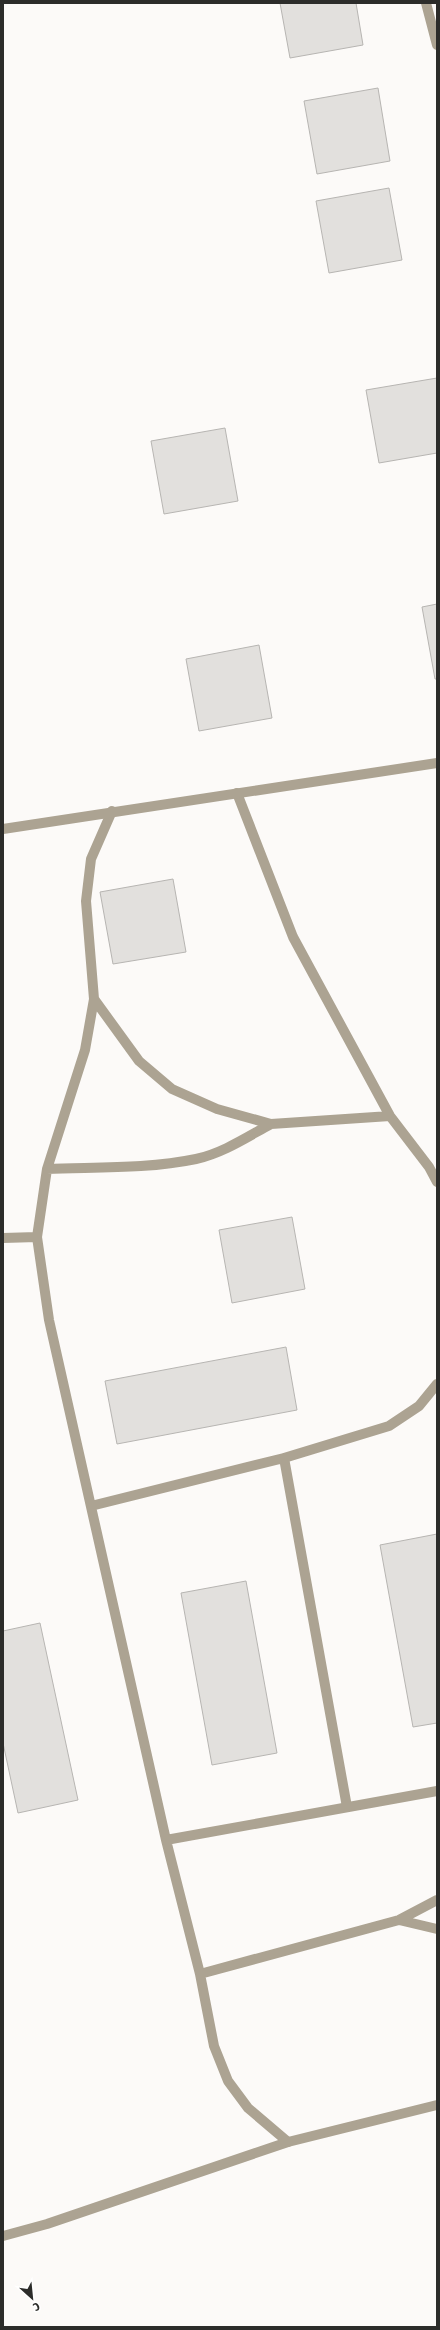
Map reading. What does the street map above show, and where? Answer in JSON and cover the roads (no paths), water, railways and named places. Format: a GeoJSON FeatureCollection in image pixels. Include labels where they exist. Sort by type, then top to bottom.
{"type":"FeatureCollection","features":[{"type":"Feature","properties":{"kind":"street"},"geometry":{"type":"LineString","coordinates":[[426,3],[437,45]]}},
{"type":"Feature","properties":{"kind":"street"},"geometry":{"type":"LineString","coordinates":[[3,829],[112,811],[437,763]]}},
{"type":"Feature","properties":{"kind":"street"},"geometry":{"type":"LineString","coordinates":[[237,793],[293,937],[390,1116],[429,1167],[437,1182]]}},
{"type":"Feature","properties":{"kind":"street"},"geometry":{"type":"LineString","coordinates":[[112,811],[91,859],[86,901],[94,999],[85,1050],[47,1169],[37,1236],[49,1320],[166,1840],[200,1974],[214,2046],[228,2081],[248,2108],[288,2142]]}},
{"type":"Feature","properties":{"kind":"street"},"geometry":{"type":"LineString","coordinates":[[94,999],[139,1061],[172,1089],[217,1109],[271,1124],[390,1116]]}},
{"type":"Feature","properties":{"kind":"street"},"geometry":{"type":"LineString","coordinates":[[47,1169],[165,1163],[197,1159],[231,1147],[271,1124]]}},
{"type":"Feature","properties":{"kind":"street"},"geometry":{"type":"LineString","coordinates":[[3,1238],[37,1236]]}},
{"type":"Feature","properties":{"kind":"street"},"geometry":{"type":"LineString","coordinates":[[91,1506],[284,1458],[388,1426],[419,1406],[437,1384]]}},
{"type":"Feature","properties":{"kind":"street"},"geometry":{"type":"LineString","coordinates":[[284,1458],[347,1807]]}},
{"type":"Feature","properties":{"kind":"street"},"geometry":{"type":"LineString","coordinates":[[166,1840],[437,1791]]}},
{"type":"Feature","properties":{"kind":"street"},"geometry":{"type":"LineString","coordinates":[[200,1974],[399,1920],[437,1900]]}},
{"type":"Feature","properties":{"kind":"street"},"geometry":{"type":"LineString","coordinates":[[399,1920],[437,1929]]}},
{"type":"Feature","properties":{"kind":"street"},"geometry":{"type":"LineString","coordinates":[[3,2236],[47,2224],[288,2142],[437,2105]]}}]}
